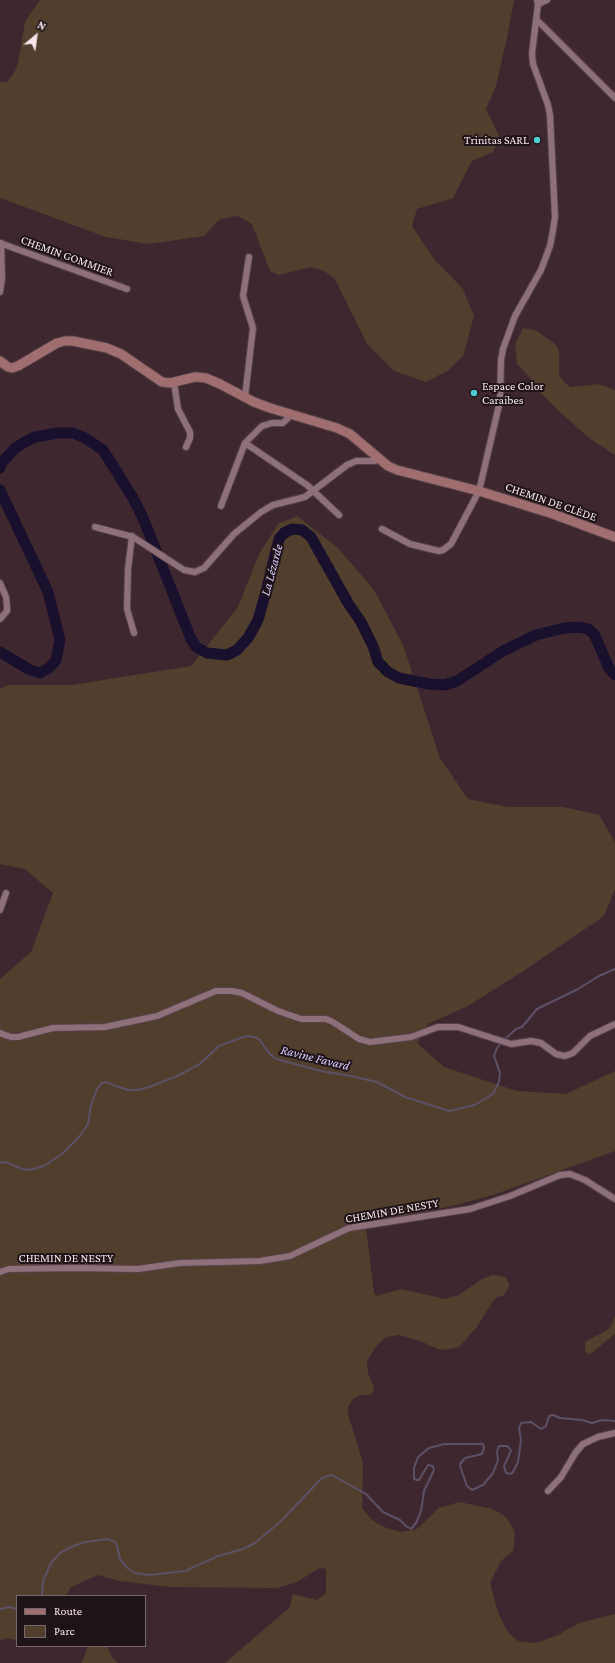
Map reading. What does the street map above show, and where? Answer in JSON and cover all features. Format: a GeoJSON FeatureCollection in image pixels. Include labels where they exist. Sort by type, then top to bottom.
{"type":"FeatureCollection","features":[{"type":"Feature","properties":{"kind":"main road"},"geometry":{"type":"LineString","coordinates":[[0,361],[12,368],[57,343],[73,341],[113,350],[162,382],[174,382]]}},
{"type":"Feature","properties":{"kind":"main road","name":"CHEMIN DE CLÈDE"},"geometry":{"type":"LineString","coordinates":[[174,382],[195,377],[206,378],[270,408],[325,423],[350,434],[396,470],[479,491],[553,514],[615,536]]}},
{"type":"Feature","properties":{"kind":"street"},"geometry":{"type":"LineString","coordinates":[[382,529],[410,544],[440,551],[443,550],[451,544],[479,491],[500,401],[501,360],[505,344],[515,316],[541,270],[550,246],[555,217],[550,115],[548,105],[533,64],[532,53],[538,2],[547,0]]}},
{"type":"Feature","properties":{"kind":"street"},"geometry":{"type":"LineString","coordinates":[[537,20],[615,98]]}},
{"type":"Feature","properties":{"kind":"street"},"geometry":{"type":"LineString","coordinates":[[0,243],[2,278],[0,292]]}},
{"type":"Feature","properties":{"kind":"street","name":"CHEMIN GOMMIER"},"geometry":{"type":"LineString","coordinates":[[0,243],[127,289]]}},
{"type":"Feature","properties":{"kind":"street"},"geometry":{"type":"LineString","coordinates":[[245,397],[253,328],[243,296],[249,257]]}},
{"type":"Feature","properties":{"kind":"street"},"geometry":{"type":"LineString","coordinates":[[174,382],[176,404],[190,432],[190,438],[186,447]]}},
{"type":"Feature","properties":{"kind":"street"},"geometry":{"type":"LineString","coordinates":[[221,506],[245,443],[262,426],[272,423],[283,423],[292,414]]}},
{"type":"Feature","properties":{"kind":"street"},"geometry":{"type":"LineString","coordinates":[[245,443],[314,490],[339,515]]}},
{"type":"Feature","properties":{"kind":"street"},"geometry":{"type":"LineString","coordinates":[[95,527],[132,536],[184,570],[190,572],[200,571],[234,534],[261,512],[273,505],[300,499],[347,465],[356,461],[376,461],[380,459]]}},
{"type":"Feature","properties":{"kind":"street"},"geometry":{"type":"LineString","coordinates":[[132,536],[128,568],[127,609],[134,633]]}},
{"type":"Feature","properties":{"kind":"street"},"geometry":{"type":"LineString","coordinates":[[0,583],[6,597],[7,606],[6,611],[0,619]]}},
{"type":"Feature","properties":{"kind":"street"},"geometry":{"type":"LineString","coordinates":[[0,910],[6,893]]}},
{"type":"Feature","properties":{"kind":"street"},"geometry":{"type":"LineString","coordinates":[[0,1033],[18,1037],[53,1028],[106,1027],[156,1016],[216,991],[232,991],[242,993],[278,1011],[300,1019],[326,1019],[359,1039],[370,1042],[411,1037],[438,1027],[458,1027],[505,1043],[511,1044],[532,1041],[541,1043],[556,1054],[565,1056],[573,1053],[590,1036],[615,1024]]}},
{"type":"Feature","properties":{"kind":"street","name":"CHEMIN DE NESTY"},"geometry":{"type":"LineString","coordinates":[[0,1272],[9,1269],[138,1269],[180,1263],[216,1263],[275,1259],[290,1256],[349,1228],[470,1209],[510,1196],[560,1175],[570,1174],[585,1180],[615,1199]]}},
{"type":"Feature","properties":{"kind":"street"},"geometry":{"type":"LineString","coordinates":[[548,1491],[561,1477],[576,1452],[584,1444],[598,1437],[615,1433]]}},
{"type":"Feature","properties":{"kind":"green space"},"geometry":{"type":"Polygon","coordinates":[[[40,0],[514,0],[496,86],[486,109],[500,138],[493,152],[472,161],[453,198],[417,209],[412,226],[434,259],[463,289],[474,316],[463,356],[449,370],[426,382],[394,371],[367,344],[335,279],[324,271],[311,267],[278,275],[270,271],[252,224],[238,216],[220,219],[204,236],[149,244],[106,237],[0,198],[0,82],[7,82],[15,71],[18,64],[25,22],[40,0]]]}},
{"type":"Feature","properties":{"kind":"green space"},"geometry":{"type":"Polygon","coordinates":[[[523,328],[535,330],[555,344],[559,351],[559,375],[566,384],[571,387],[599,384],[615,390],[615,455],[589,438],[560,412],[542,394],[533,381],[517,364],[515,345],[523,328]]]}},
{"type":"Feature","properties":{"kind":"green space"},"geometry":{"type":"Polygon","coordinates":[[[297,516],[338,548],[374,590],[403,645],[440,758],[468,799],[507,807],[563,807],[599,815],[615,842],[615,889],[604,916],[522,972],[468,1006],[428,1024],[417,1043],[444,1067],[517,1091],[566,1094],[615,1071],[615,1151],[493,1195],[452,1206],[372,1222],[366,1228],[374,1293],[377,1296],[401,1289],[445,1299],[459,1295],[482,1279],[492,1275],[505,1277],[510,1285],[503,1296],[497,1297],[492,1302],[477,1327],[459,1347],[444,1350],[399,1335],[386,1337],[377,1345],[367,1361],[368,1373],[374,1388],[373,1392],[370,1395],[360,1395],[353,1399],[348,1407],[348,1414],[363,1463],[362,1508],[372,1520],[384,1527],[401,1532],[417,1529],[439,1508],[459,1502],[489,1508],[502,1514],[509,1521],[515,1533],[513,1551],[501,1561],[490,1583],[498,1612],[507,1631],[518,1641],[536,1643],[558,1635],[579,1623],[615,1614],[615,1663],[225,1663],[289,1608],[293,1594],[317,1600],[326,1593],[326,1569],[321,1568],[297,1582],[277,1588],[170,1587],[119,1581],[98,1575],[71,1587],[67,1595],[16,1595],[16,1640],[5,1638],[0,1641],[0,979],[31,952],[53,893],[25,869],[0,864],[0,689],[9,685],[72,685],[191,666],[238,607],[259,554],[278,524],[297,516]]]}},
{"type":"Feature","properties":{"kind":"green space"},"geometry":{"type":"Polygon","coordinates":[[[615,1316],[615,1334],[589,1355],[585,1351],[585,1342],[607,1330],[611,1326],[615,1316]]]}},
{"type":"Feature","properties":{"kind":"green space"},"geometry":{"type":"Polygon","coordinates":[[[88,1647],[107,1647],[113,1659],[118,1663],[80,1663],[82,1662],[88,1647]]]}},
{"type":"Feature","properties":{"kind":"waterway","name":"La Lézarde"},"geometry":{"type":"LineString","coordinates":[[0,468],[2,462],[15,448],[35,437],[58,433],[73,433],[85,438],[103,450],[133,498],[143,518],[191,639],[196,647],[207,653],[227,655],[237,650],[248,638],[258,620],[279,539],[284,533],[292,529],[302,530],[311,537],[348,603],[361,622],[373,646],[378,662],[388,672],[399,678],[429,684],[445,685],[457,681],[503,651],[536,635],[564,628],[580,627],[588,629],[594,634],[609,668],[615,675]]}},
{"type":"Feature","properties":{"kind":"waterway","name":"La Lézarde"},"geometry":{"type":"LineString","coordinates":[[0,490],[48,592],[60,640],[56,660],[49,668],[40,673],[30,670],[0,652]]}},
{"type":"Feature","properties":{"kind":"waterway","name":"Ravine Favard"},"geometry":{"type":"LineString","coordinates":[[504,1040],[516,1029],[522,1027],[537,1009],[615,969]]}},
{"type":"Feature","properties":{"kind":"waterway","name":"Ravine Favard"},"geometry":{"type":"LineString","coordinates":[[0,1163],[6,1162],[22,1169],[30,1170],[44,1166],[62,1154],[79,1137],[88,1124],[91,1105],[97,1089],[102,1083],[105,1082],[128,1090],[137,1090],[149,1087],[175,1077],[200,1064],[219,1046],[246,1036],[259,1039],[269,1053],[276,1059],[321,1071],[377,1082],[405,1097],[449,1111],[475,1105],[493,1094],[499,1082],[500,1073],[494,1056],[501,1043]]}},
{"type":"Feature","properties":{"kind":"waterway"},"geometry":{"type":"LineString","coordinates":[[42,1595],[43,1581],[51,1563],[60,1553],[85,1542],[108,1539],[115,1542],[120,1559],[125,1566],[134,1573],[149,1575],[185,1571],[218,1556],[243,1549],[255,1543],[281,1521],[322,1478],[331,1475],[366,1494],[383,1512],[400,1520],[411,1529],[416,1523],[421,1511],[424,1491],[434,1470],[433,1466],[428,1465],[419,1480],[417,1480],[414,1479],[414,1468],[418,1457],[429,1448],[444,1444],[483,1444],[484,1448],[482,1454],[465,1458],[460,1464],[467,1486],[472,1490],[483,1485],[493,1473],[498,1460],[497,1451],[499,1446],[507,1446],[510,1449],[511,1451],[504,1466],[506,1473],[511,1474],[513,1472],[518,1462],[521,1440],[519,1428],[521,1423],[531,1422],[541,1429],[546,1426],[549,1416],[553,1415],[560,1418],[582,1420],[592,1423],[602,1420],[615,1421]]}},
{"type":"Feature","properties":{"kind":"waterway"},"geometry":{"type":"LineString","coordinates":[[0,1609],[9,1607],[16,1609]]}},
{"type":"Feature","properties":{"kind":"place","name":"Trinitas SARL"},"geometry":{"type":"Point","coordinates":[537,140]}},
{"type":"Feature","properties":{"kind":"place","name":"Espace Color Caraibes"},"geometry":{"type":"Point","coordinates":[474,393]}}]}
